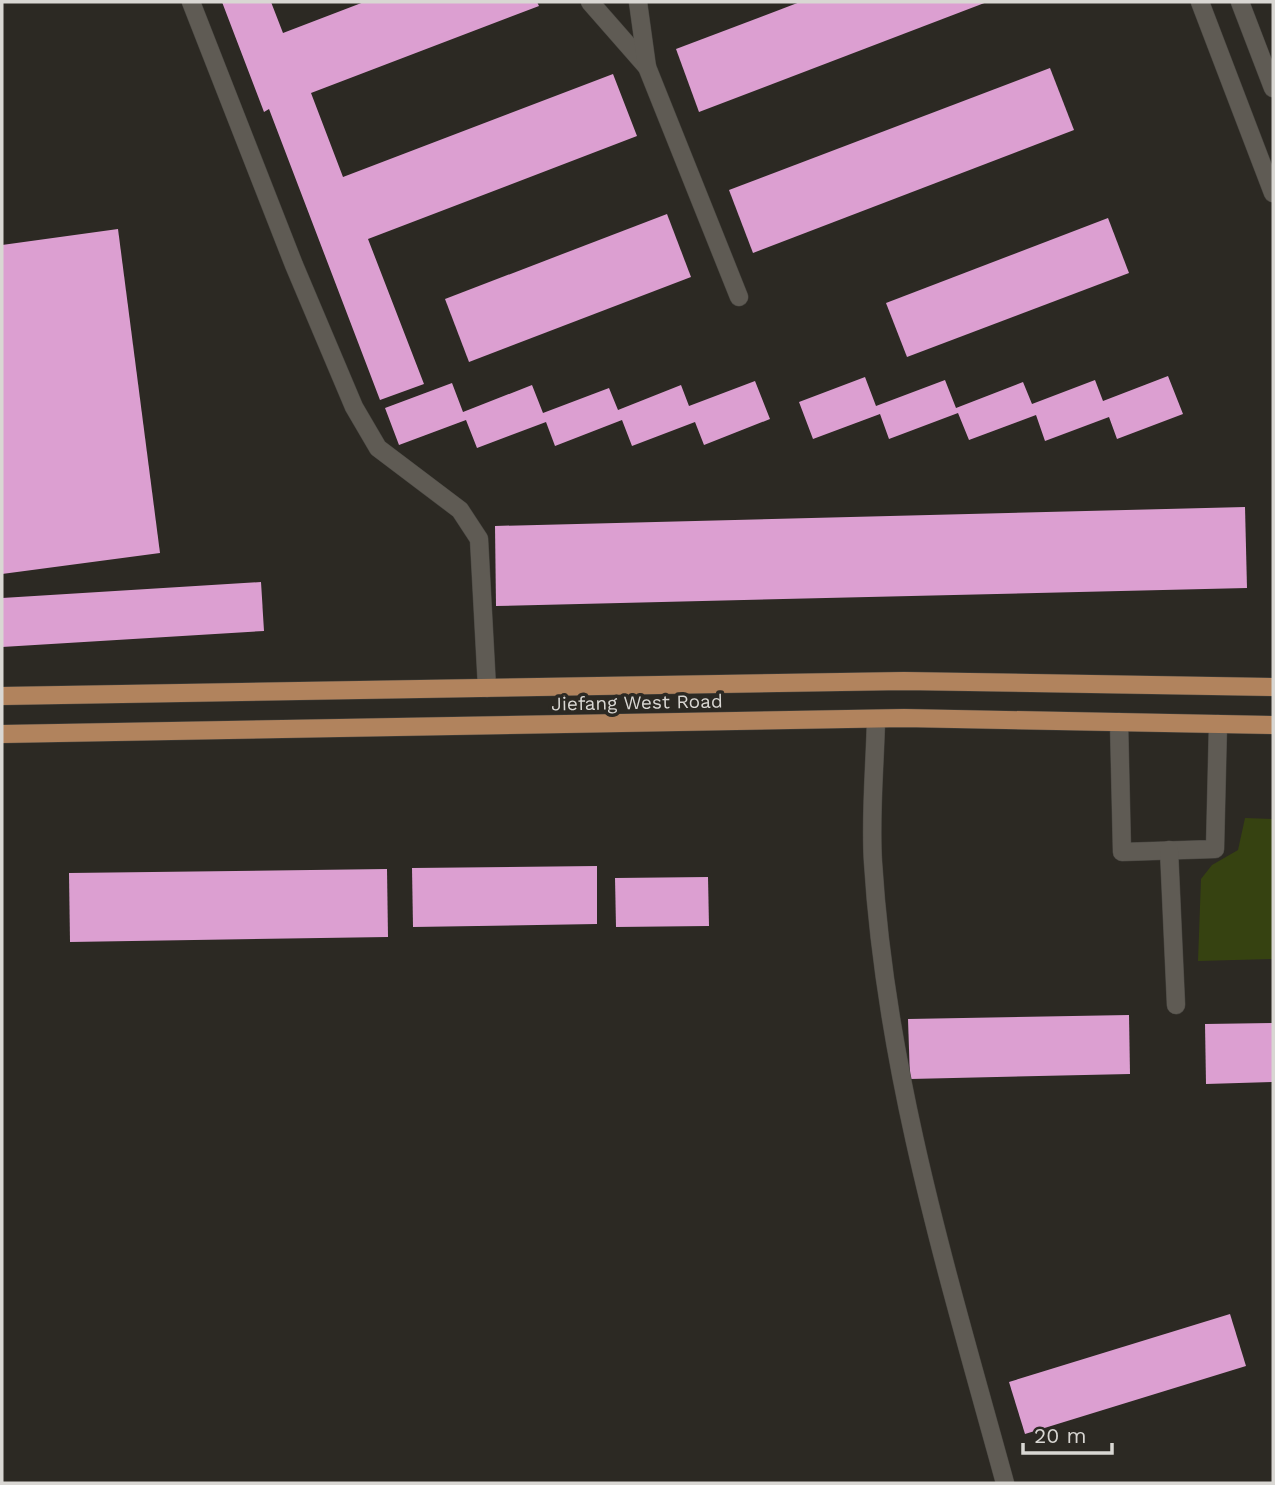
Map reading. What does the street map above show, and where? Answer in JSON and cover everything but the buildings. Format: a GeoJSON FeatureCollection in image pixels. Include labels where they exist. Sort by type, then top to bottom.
{"type":"FeatureCollection","features":[{"type":"Feature","properties":{"kind":"main road","name":"Jiefang West Road"},"geometry":{"type":"LineString","coordinates":[[2,696],[904,681],[1273,687]]}},
{"type":"Feature","properties":{"kind":"main road","name":"Jiefang West Road"},"geometry":{"type":"LineString","coordinates":[[2,734],[876,719],[1273,724]]}},
{"type":"Feature","properties":{"kind":"street"},"geometry":{"type":"LineString","coordinates":[[191,2],[294,265],[354,407],[379,449],[460,510],[479,538],[487,688]]}},
{"type":"Feature","properties":{"kind":"street"},"geometry":{"type":"LineString","coordinates":[[590,2],[647,67]]}},
{"type":"Feature","properties":{"kind":"street"},"geometry":{"type":"LineString","coordinates":[[638,2],[647,67],[738,297]]}},
{"type":"Feature","properties":{"kind":"street"},"geometry":{"type":"LineString","coordinates":[[1200,2],[1273,193]]}},
{"type":"Feature","properties":{"kind":"street"},"geometry":{"type":"LineString","coordinates":[[1240,2],[1273,88]]}},
{"type":"Feature","properties":{"kind":"street"},"geometry":{"type":"LineString","coordinates":[[876,719],[873,861],[891,1016],[917,1160],[1005,1483]]}},
{"type":"Feature","properties":{"kind":"street"},"geometry":{"type":"LineString","coordinates":[[1119,722],[1122,852],[1215,849],[1217,724]]}},
{"type":"Feature","properties":{"kind":"street"},"geometry":{"type":"LineString","coordinates":[[1169,850],[1175,1005]]}},
{"type":"Feature","properties":{"kind":"green space"},"geometry":{"type":"Polygon","coordinates":[[[1245,818],[1273,819],[1273,959],[1198,961],[1201,879],[1212,865],[1238,850],[1245,818]]]}}]}
